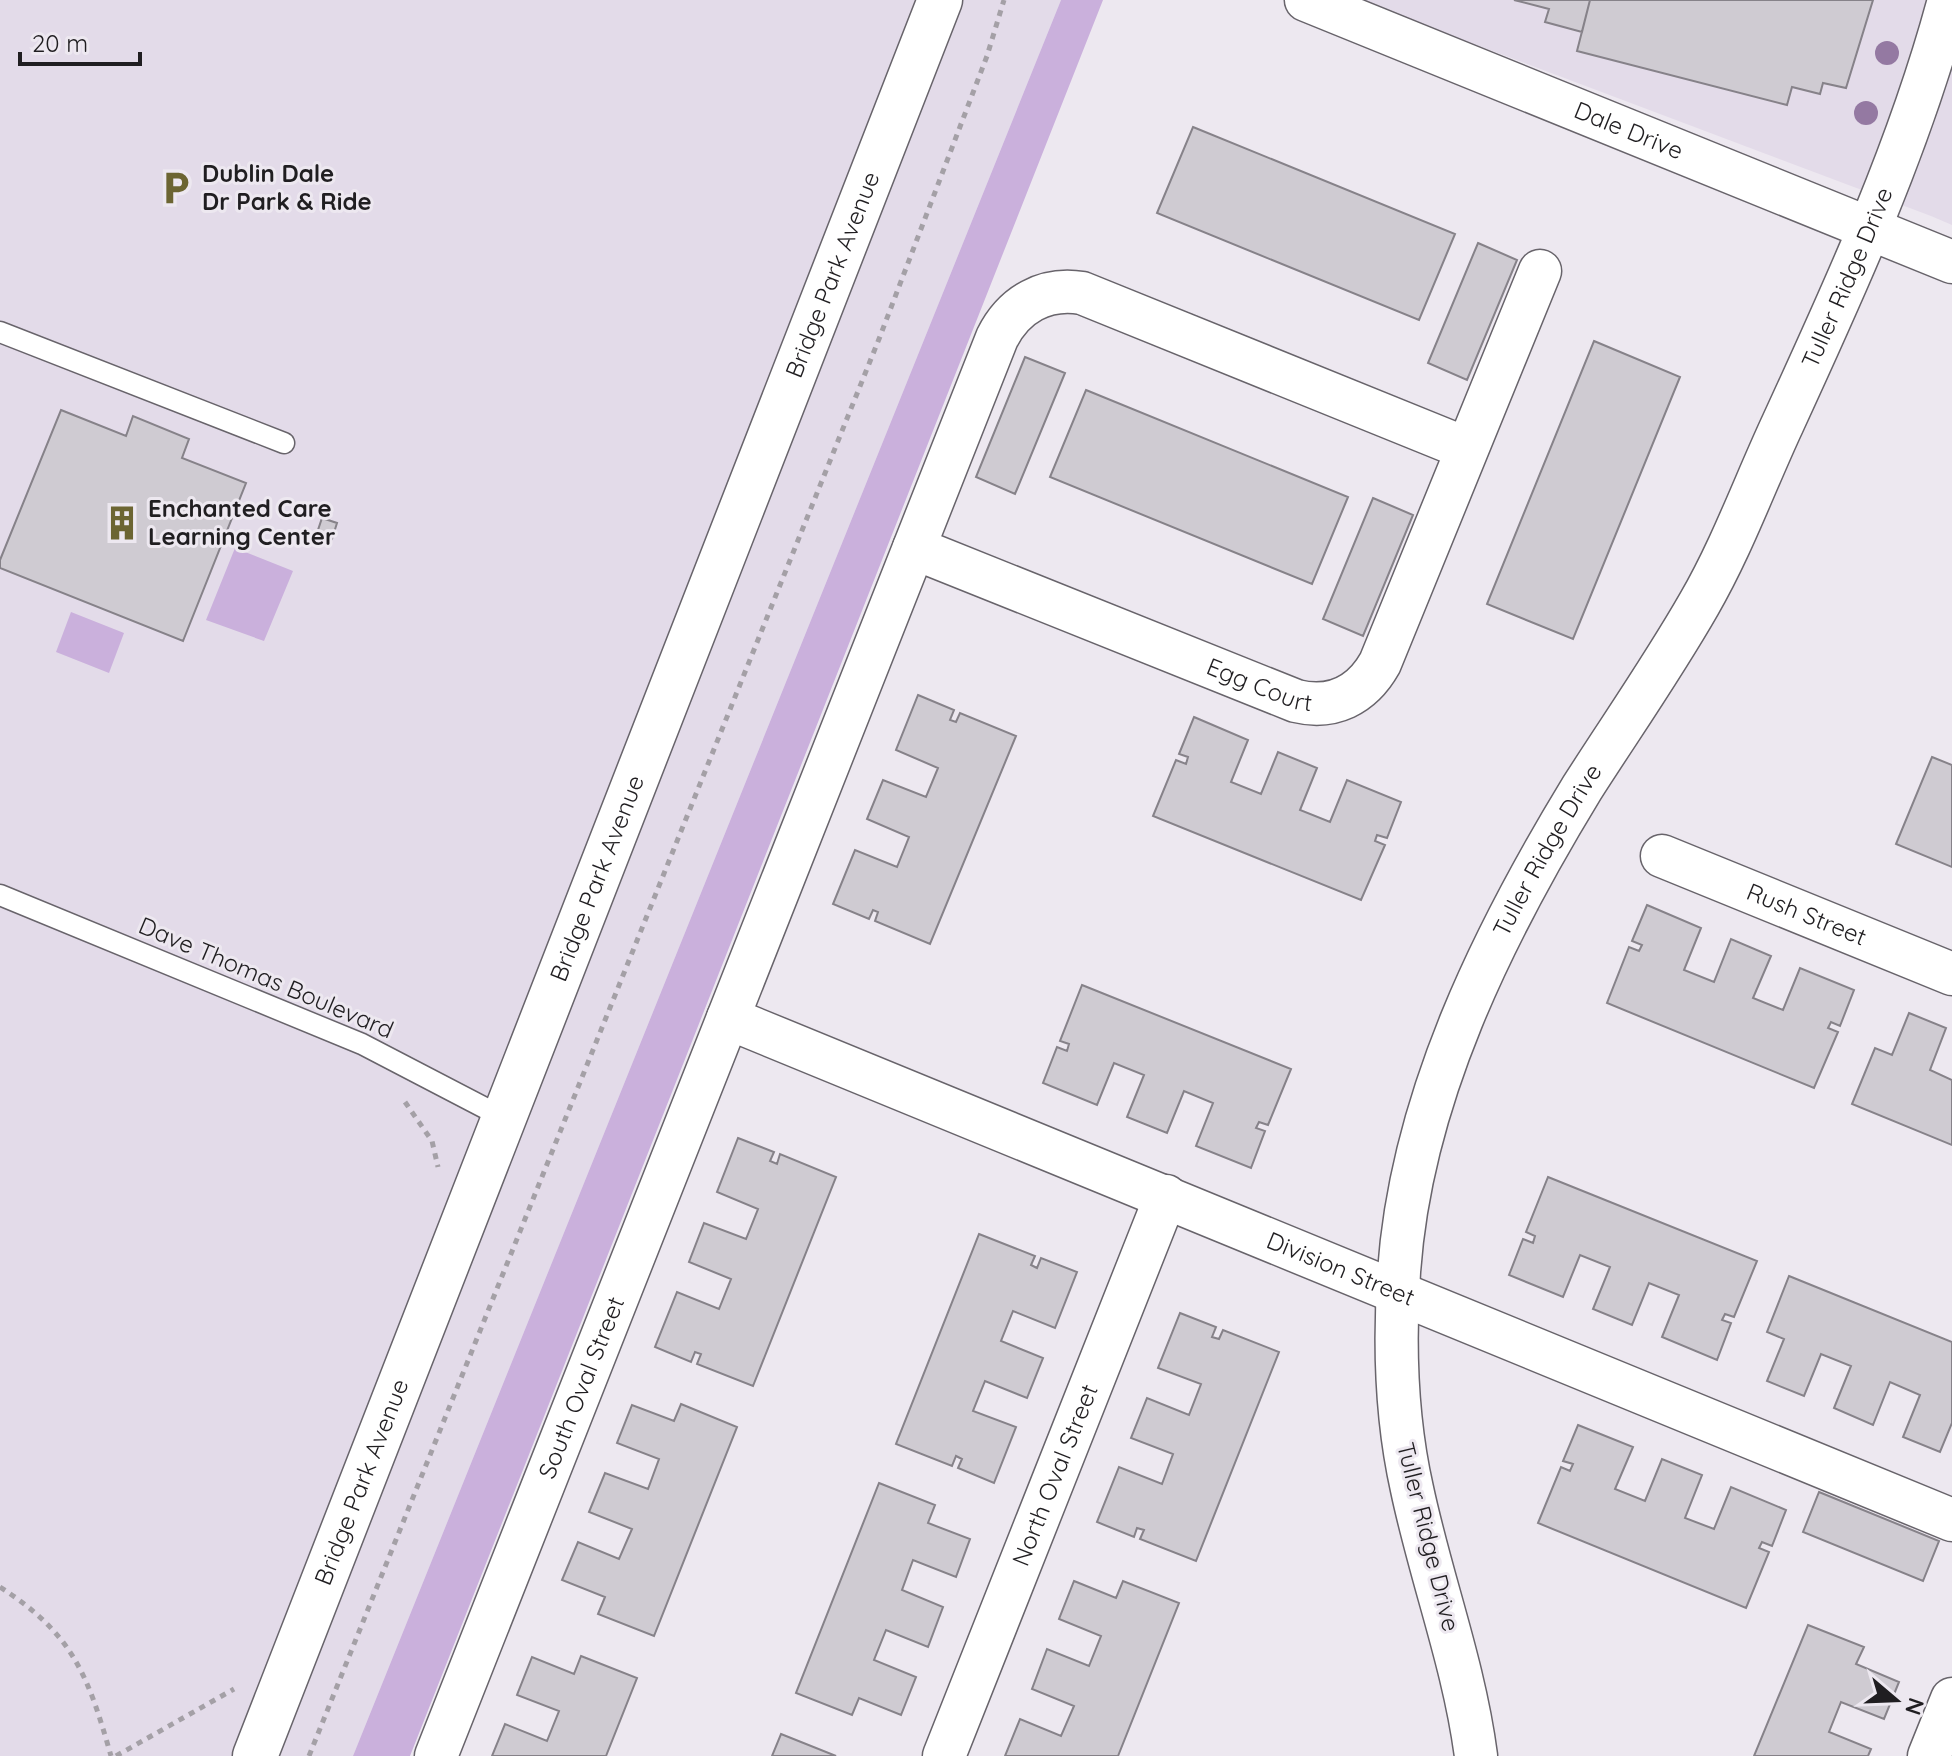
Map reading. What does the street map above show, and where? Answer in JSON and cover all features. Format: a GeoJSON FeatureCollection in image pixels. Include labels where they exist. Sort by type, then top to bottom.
{"type":"FeatureCollection","features":[{"type":"Feature","properties":{"kind":"street","name":"Bridge Park Avenue"},"geometry":{"type":"LineString","coordinates":[[255,1756],[940,0]]}},
{"type":"Feature","properties":{"kind":"street","name":"Dale Drive"},"geometry":{"type":"LineString","coordinates":[[1306,0],[1952,262]]}},
{"type":"Feature","properties":{"kind":"street","name":"Tuller Ridge Drive"},"geometry":{"type":"LineString","coordinates":[[1476,1756],[1455,1650],[1421,1531],[1405,1452],[1398,1385],[1398,1291],[1406,1214],[1420,1146],[1439,1083],[1517,901],[1583,788],[1701,601],[1869,229],[1928,71],[1949,0]]}},
{"type":"Feature","properties":{"kind":"street","name":"Egg Court"},"geometry":{"type":"LineString","coordinates":[[914,548],[1296,701],[1330,703],[1360,690],[1380,663],[1465,448],[1540,271]]}},
{"type":"Feature","properties":{"kind":"street"},"geometry":{"type":"LineString","coordinates":[[728,1018],[1003,327],[1017,309],[1047,293],[1070,291],[1093,296],[1465,448]]}},
{"type":"Feature","properties":{"kind":"street","name":"Rush Street"},"geometry":{"type":"LineString","coordinates":[[1662,856],[1952,974]]}},
{"type":"Feature","properties":{"kind":"street","name":"Division Street"},"geometry":{"type":"LineString","coordinates":[[728,1018],[1952,1520]]}},
{"type":"Feature","properties":{"kind":"street","name":"South Oval Street"},"geometry":{"type":"LineString","coordinates":[[436,1756],[728,1018]]}},
{"type":"Feature","properties":{"kind":"street","name":"North Oval Street"},"geometry":{"type":"LineString","coordinates":[[944,1756],[1166,1196]]}},
{"type":"Feature","properties":{"kind":"street"},"geometry":{"type":"LineString","coordinates":[[1929,1756],[1952,1699]]}},
{"type":"Feature","properties":{"kind":"lane"},"geometry":{"type":"LineString","coordinates":[[0,332],[284,443]]}},
{"type":"Feature","properties":{"kind":"lane","name":"Dave Thomas Boulevard"},"geometry":{"type":"LineString","coordinates":[[0,895],[385,1056],[506,1119]]}},
{"type":"Feature","properties":{"kind":"path"},"geometry":{"type":"LineString","coordinates":[[309,1756],[879,339],[987,56],[1004,0]]}},
{"type":"Feature","properties":{"kind":"path"},"geometry":{"type":"LineString","coordinates":[[385,1056],[387,1082],[432,1141],[440,1175]]}},
{"type":"Feature","properties":{"kind":"path"},"geometry":{"type":"LineString","coordinates":[[0,1587],[44,1617],[62,1639],[99,1707],[113,1756],[236,1688]]}},
{"type":"Feature","properties":{"kind":"shaded area"},"geometry":{"type":"Polygon","coordinates":[[[0,0],[1061,0],[353,1756],[0,1756],[0,0]]]}},
{"type":"Feature","properties":{"kind":"shaded area"},"geometry":{"type":"Polygon","coordinates":[[[1061,0],[1103,0],[410,1756],[353,1756],[1061,0]]]}},
{"type":"Feature","properties":{"kind":"shaded area"},"geometry":{"type":"Polygon","coordinates":[[[1357,0],[1952,0],[1952,225],[1931,216],[1357,0]]]}},
{"type":"Feature","properties":{"kind":"shaded area"},"geometry":{"type":"Polygon","coordinates":[[[235,548],[293,571],[264,641],[206,620],[235,548]]]}},
{"type":"Feature","properties":{"kind":"shaded area"},"geometry":{"type":"Polygon","coordinates":[[[71,612],[124,633],[109,673],[56,652],[71,612]]]}},
{"type":"Feature","properties":{"kind":"building"},"geometry":{"type":"Polygon","coordinates":[[[1514,0],[1590,0],[1582,32],[1545,22],[1549,9],[1514,0]]]}},
{"type":"Feature","properties":{"kind":"building"},"geometry":{"type":"Polygon","coordinates":[[[1590,0],[1873,0],[1846,88],[1823,83],[1820,94],[1792,87],[1787,105],[1577,51],[1590,0]]]}},
{"type":"Feature","properties":{"kind":"building"},"geometry":{"type":"Polygon","coordinates":[[[1193,127],[1455,234],[1419,320],[1157,213],[1193,127]]]}},
{"type":"Feature","properties":{"kind":"building"},"geometry":{"type":"Polygon","coordinates":[[[1478,243],[1517,260],[1467,380],[1428,363],[1478,243]]]}},
{"type":"Feature","properties":{"kind":"building"},"geometry":{"type":"Polygon","coordinates":[[[1594,341],[1680,377],[1573,639],[1487,604],[1594,341]]]}},
{"type":"Feature","properties":{"kind":"building"},"geometry":{"type":"Polygon","coordinates":[[[1025,357],[1065,373],[1015,494],[976,477],[1025,357]]]}},
{"type":"Feature","properties":{"kind":"building"},"geometry":{"type":"Polygon","coordinates":[[[1086,390],[1348,497],[1312,584],[1050,477],[1086,390]]]}},
{"type":"Feature","properties":{"kind":"building","name":"Enchanted Care Learning Center"},"geometry":{"type":"Polygon","coordinates":[[[61,410],[126,436],[133,416],[189,439],[182,458],[246,483],[183,641],[0,568],[0,560],[61,410]]]}},
{"type":"Feature","properties":{"kind":"building"},"geometry":{"type":"Polygon","coordinates":[[[1373,498],[1413,515],[1363,636],[1323,619],[1373,498]]]}},
{"type":"Feature","properties":{"kind":"building"},"geometry":{"type":"Polygon","coordinates":[[[322,518],[337,523],[332,539],[317,533],[322,518]]]}},
{"type":"Feature","properties":{"kind":"building"},"geometry":{"type":"Polygon","coordinates":[[[918,695],[954,710],[950,720],[956,722],[960,713],[1016,736],[930,944],[875,921],[878,912],[873,910],[869,919],[833,904],[855,850],[897,867],[909,837],[867,819],[883,780],[926,797],[938,768],[896,750],[918,695]]]}},
{"type":"Feature","properties":{"kind":"building"},"geometry":{"type":"Polygon","coordinates":[[[1194,717],[1248,740],[1231,782],[1261,794],[1278,752],[1317,768],[1300,810],[1330,822],[1347,780],[1401,802],[1387,838],[1377,835],[1375,841],[1385,845],[1361,900],[1153,816],[1176,760],[1186,764],[1188,757],[1179,754],[1194,717]]]}},
{"type":"Feature","properties":{"kind":"building"},"geometry":{"type":"Polygon","coordinates":[[[1932,757],[1952,765],[1952,867],[1896,844],[1932,757]]]}},
{"type":"Feature","properties":{"kind":"building"},"geometry":{"type":"Polygon","coordinates":[[[1647,905],[1701,928],[1684,970],[1714,982],[1731,939],[1771,956],[1753,998],[1783,1010],[1800,968],[1854,990],[1840,1026],[1831,1022],[1828,1028],[1838,1032],[1814,1088],[1607,1003],[1629,947],[1639,951],[1642,945],[1632,941],[1647,905]]]}},
{"type":"Feature","properties":{"kind":"building"},"geometry":{"type":"Polygon","coordinates":[[[1082,985],[1291,1069],[1268,1125],[1259,1122],[1256,1128],[1265,1131],[1251,1168],[1196,1146],[1213,1103],[1184,1091],[1167,1133],[1127,1117],[1144,1075],[1114,1063],[1097,1105],[1043,1083],[1057,1047],[1067,1051],[1069,1044],[1060,1041],[1082,985]]]}},
{"type":"Feature","properties":{"kind":"building"},"geometry":{"type":"Polygon","coordinates":[[[1909,1013],[1946,1028],[1930,1070],[1952,1080],[1952,1145],[1852,1104],[1875,1048],[1892,1055],[1909,1013]]]}},
{"type":"Feature","properties":{"kind":"building"},"geometry":{"type":"Polygon","coordinates":[[[738,1138],[774,1152],[770,1161],[777,1164],[780,1154],[836,1177],[753,1386],[697,1364],[701,1354],[695,1352],[691,1362],[655,1347],[677,1292],[719,1309],[731,1279],[689,1262],[704,1223],[746,1239],[758,1209],[717,1192],[738,1138]]]}},
{"type":"Feature","properties":{"kind":"building"},"geometry":{"type":"Polygon","coordinates":[[[1548,1177],[1757,1261],[1734,1317],[1725,1314],[1722,1320],[1731,1323],[1717,1360],[1662,1337],[1679,1295],[1649,1283],[1632,1325],[1593,1309],[1610,1267],[1580,1255],[1563,1297],[1509,1275],[1523,1239],[1533,1243],[1535,1236],[1526,1232],[1548,1177]]]}},
{"type":"Feature","properties":{"kind":"building"},"geometry":{"type":"Polygon","coordinates":[[[979,1234],[1035,1256],[1031,1265],[1037,1268],[1041,1258],[1077,1272],[1055,1328],[1013,1311],[1001,1341],[1043,1358],[1027,1398],[985,1381],[973,1411],[1016,1427],[994,1483],[958,1468],[962,1459],[956,1456],[952,1466],[896,1444],[979,1234]]]}},
{"type":"Feature","properties":{"kind":"building"},"geometry":{"type":"Polygon","coordinates":[[[1789,1276],[1952,1342],[1952,1423],[1940,1452],[1903,1437],[1920,1395],[1890,1382],[1873,1425],[1834,1408],[1851,1366],[1821,1354],[1804,1396],[1767,1381],[1784,1339],[1767,1332],[1789,1276]]]}},
{"type":"Feature","properties":{"kind":"building"},"geometry":{"type":"Polygon","coordinates":[[[1180,1313],[1216,1327],[1212,1337],[1219,1339],[1223,1330],[1279,1352],[1196,1561],[1140,1539],[1144,1530],[1137,1528],[1134,1537],[1097,1522],[1119,1467],[1162,1484],[1173,1454],[1131,1438],[1147,1398],[1189,1415],[1201,1384],[1158,1368],[1180,1313]]]}},
{"type":"Feature","properties":{"kind":"building"},"geometry":{"type":"Polygon","coordinates":[[[681,1404],[737,1427],[654,1636],[598,1614],[605,1597],[562,1580],[578,1542],[619,1559],[632,1529],[589,1512],[605,1473],[648,1489],[659,1459],[617,1443],[632,1405],[674,1421],[681,1404]]]}},
{"type":"Feature","properties":{"kind":"building"},"geometry":{"type":"Polygon","coordinates":[[[1578,1425],[1633,1447],[1615,1489],[1645,1501],[1662,1459],[1702,1475],[1685,1518],[1714,1529],[1731,1487],[1786,1510],[1772,1546],[1762,1542],[1759,1548],[1769,1552],[1746,1608],[1538,1523],[1561,1467],[1570,1471],[1573,1464],[1563,1461],[1578,1425]]]}},
{"type":"Feature","properties":{"kind":"building"},"geometry":{"type":"Polygon","coordinates":[[[879,1483],[935,1505],[928,1523],[970,1539],[956,1577],[913,1560],[902,1590],[943,1607],[928,1647],[886,1630],[874,1660],[916,1677],[901,1715],[859,1698],[852,1715],[796,1693],[879,1483]]]}},
{"type":"Feature","properties":{"kind":"building"},"geometry":{"type":"Polygon","coordinates":[[[1819,1492],[1939,1541],[1923,1581],[1803,1532],[1819,1492]]]}},
{"type":"Feature","properties":{"kind":"building"},"geometry":{"type":"Polygon","coordinates":[[[1074,1581],[1116,1598],[1123,1581],[1179,1603],[1118,1756],[1005,1756],[1020,1719],[1061,1736],[1074,1706],[1032,1689],[1047,1649],[1089,1666],[1101,1636],[1059,1619],[1074,1581]]]}},
{"type":"Feature","properties":{"kind":"building"},"geometry":{"type":"Polygon","coordinates":[[[1808,1625],[1864,1647],[1856,1664],[1899,1682],[1884,1719],[1841,1702],[1829,1732],[1871,1749],[1868,1756],[1754,1756],[1808,1625]]]}},
{"type":"Feature","properties":{"kind":"building"},"geometry":{"type":"Polygon","coordinates":[[[581,1656],[637,1678],[606,1756],[492,1756],[505,1724],[547,1741],[559,1711],[517,1695],[532,1657],[574,1674],[581,1656]]]}},
{"type":"Feature","properties":{"kind":"building"},"geometry":{"type":"Polygon","coordinates":[[[781,1734],[836,1756],[772,1756],[781,1734]]]}},
{"type":"Feature","properties":{"kind":"place","name":"Dublin Dale Dr Park & Ride"},"geometry":{"type":"Point","coordinates":[176,188]}},
{"type":"Feature","properties":{"kind":"place","name":"Enchanted Care Learning Center"},"geometry":{"type":"Point","coordinates":[122,523]}}]}
